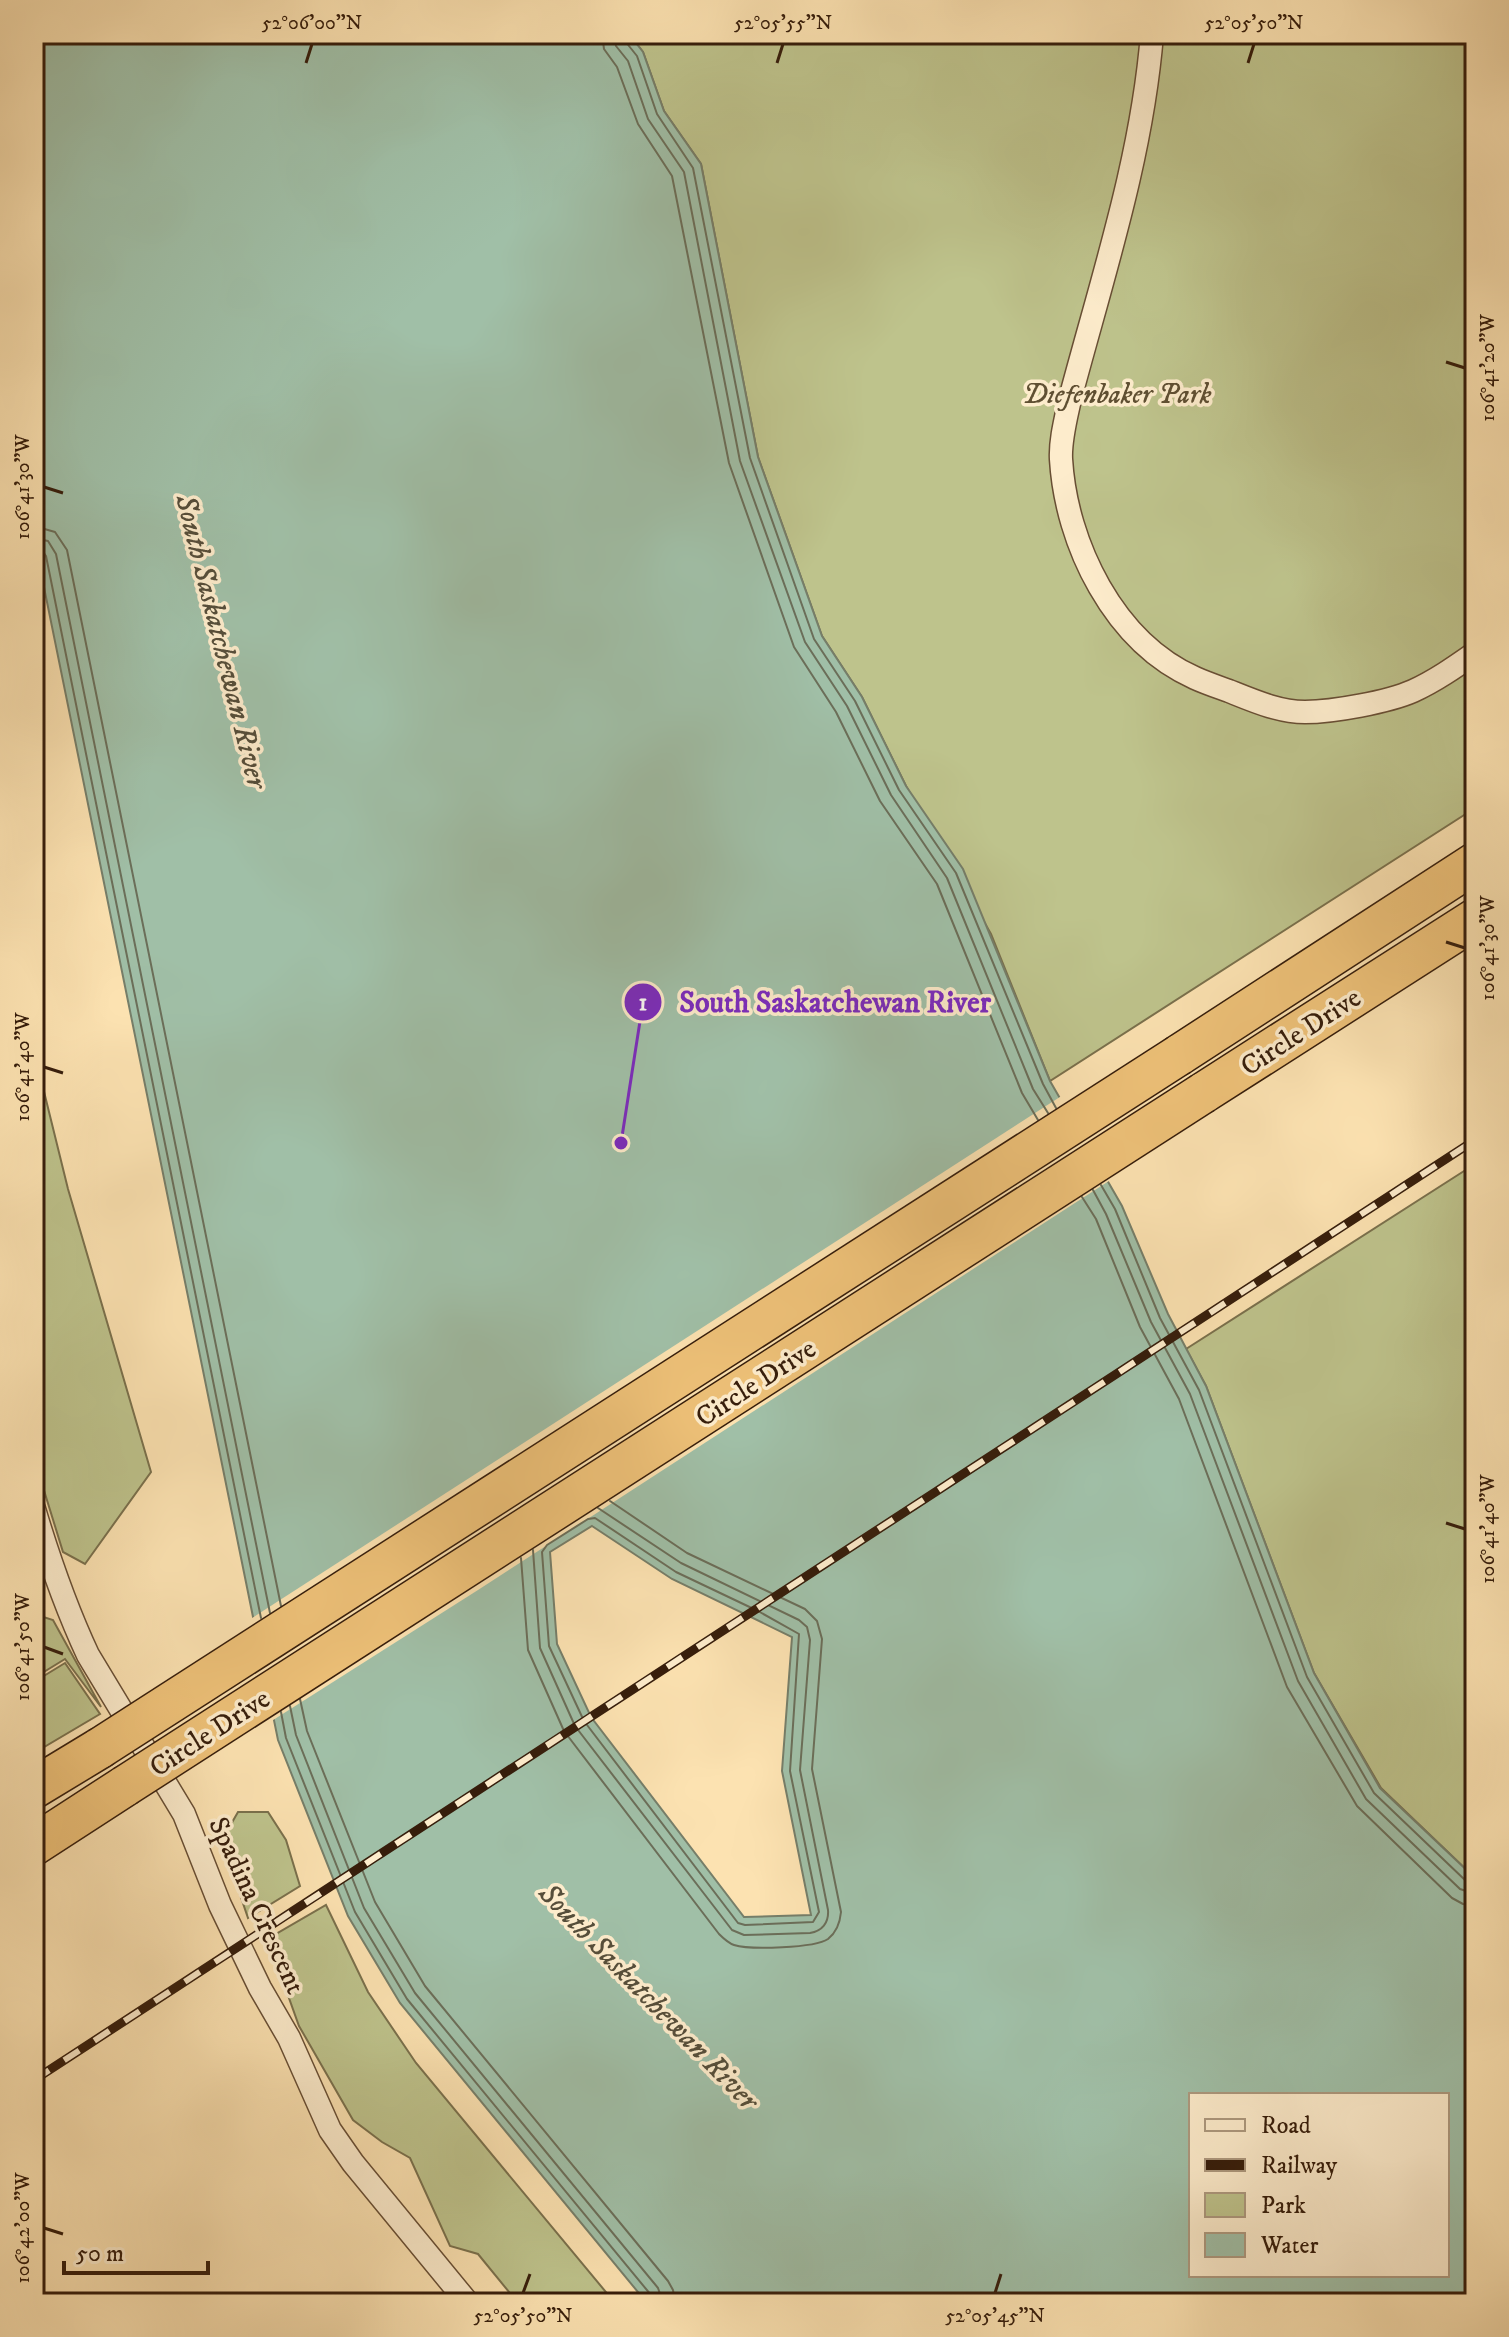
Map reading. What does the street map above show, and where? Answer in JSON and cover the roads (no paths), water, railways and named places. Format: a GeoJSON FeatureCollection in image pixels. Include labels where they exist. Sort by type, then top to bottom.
{"type":"FeatureCollection","features":[{"type":"Feature","properties":{"kind":"highway","name":"Circle Drive"},"geometry":{"type":"LineString","coordinates":[[34,1788],[1475,863]]}},
{"type":"Feature","properties":{"kind":"highway","name":"Circle Drive"},"geometry":{"type":"LineString","coordinates":[[34,1845],[1475,919]]}},
{"type":"Feature","properties":{"kind":"street"},"geometry":{"type":"LineString","coordinates":[[1152,34],[1137,150],[1070,399],[1062,446],[1061,457],[1071,515],[1088,567],[1116,610],[1158,654],[1194,678],[1266,706],[1303,712],[1335,710],[1410,692],[1475,653]]}},
{"type":"Feature","properties":{"kind":"street","name":"Spadina Crescent"},"geometry":{"type":"LineString","coordinates":[[34,1509],[52,1568],[82,1642],[184,1814],[225,1916],[260,1988],[289,2038],[330,2130],[353,2163],[468,2303]]}},
{"type":"Feature","properties":{"kind":"water","name":"South Saskatchewan River"},"geometry":{"type":"Polygon","coordinates":[[[34,34],[629,34],[643,52],[664,111],[701,164],[758,457],[822,636],[862,697],[906,786],[963,869],[1050,1081],[1122,1206],[1168,1314],[1206,1386],[1314,1673],[1380,1788],[1475,1878],[1475,2303],[647,2303],[400,2003],[348,1916],[278,1740],[34,538],[34,34]],[[592,1526],[550,1552],[557,1644],[591,1717],[744,1917],[811,1915],[782,1771],[792,1637],[672,1579],[592,1526]]]}},
{"type":"Feature","properties":{"kind":"railway"},"geometry":{"type":"LineString","coordinates":[[34,2080],[1475,1140]]}},
{"type":"Feature","properties":{"kind":"place","name":"South Saskatchewan River"},"geometry":{"type":"Point","coordinates":[621,1143]}},
{"type":"Feature","properties":{"kind":"park label","name":"Diefenbaker Park"},"geometry":{"type":"Point","coordinates":[1117,393]}}]}
